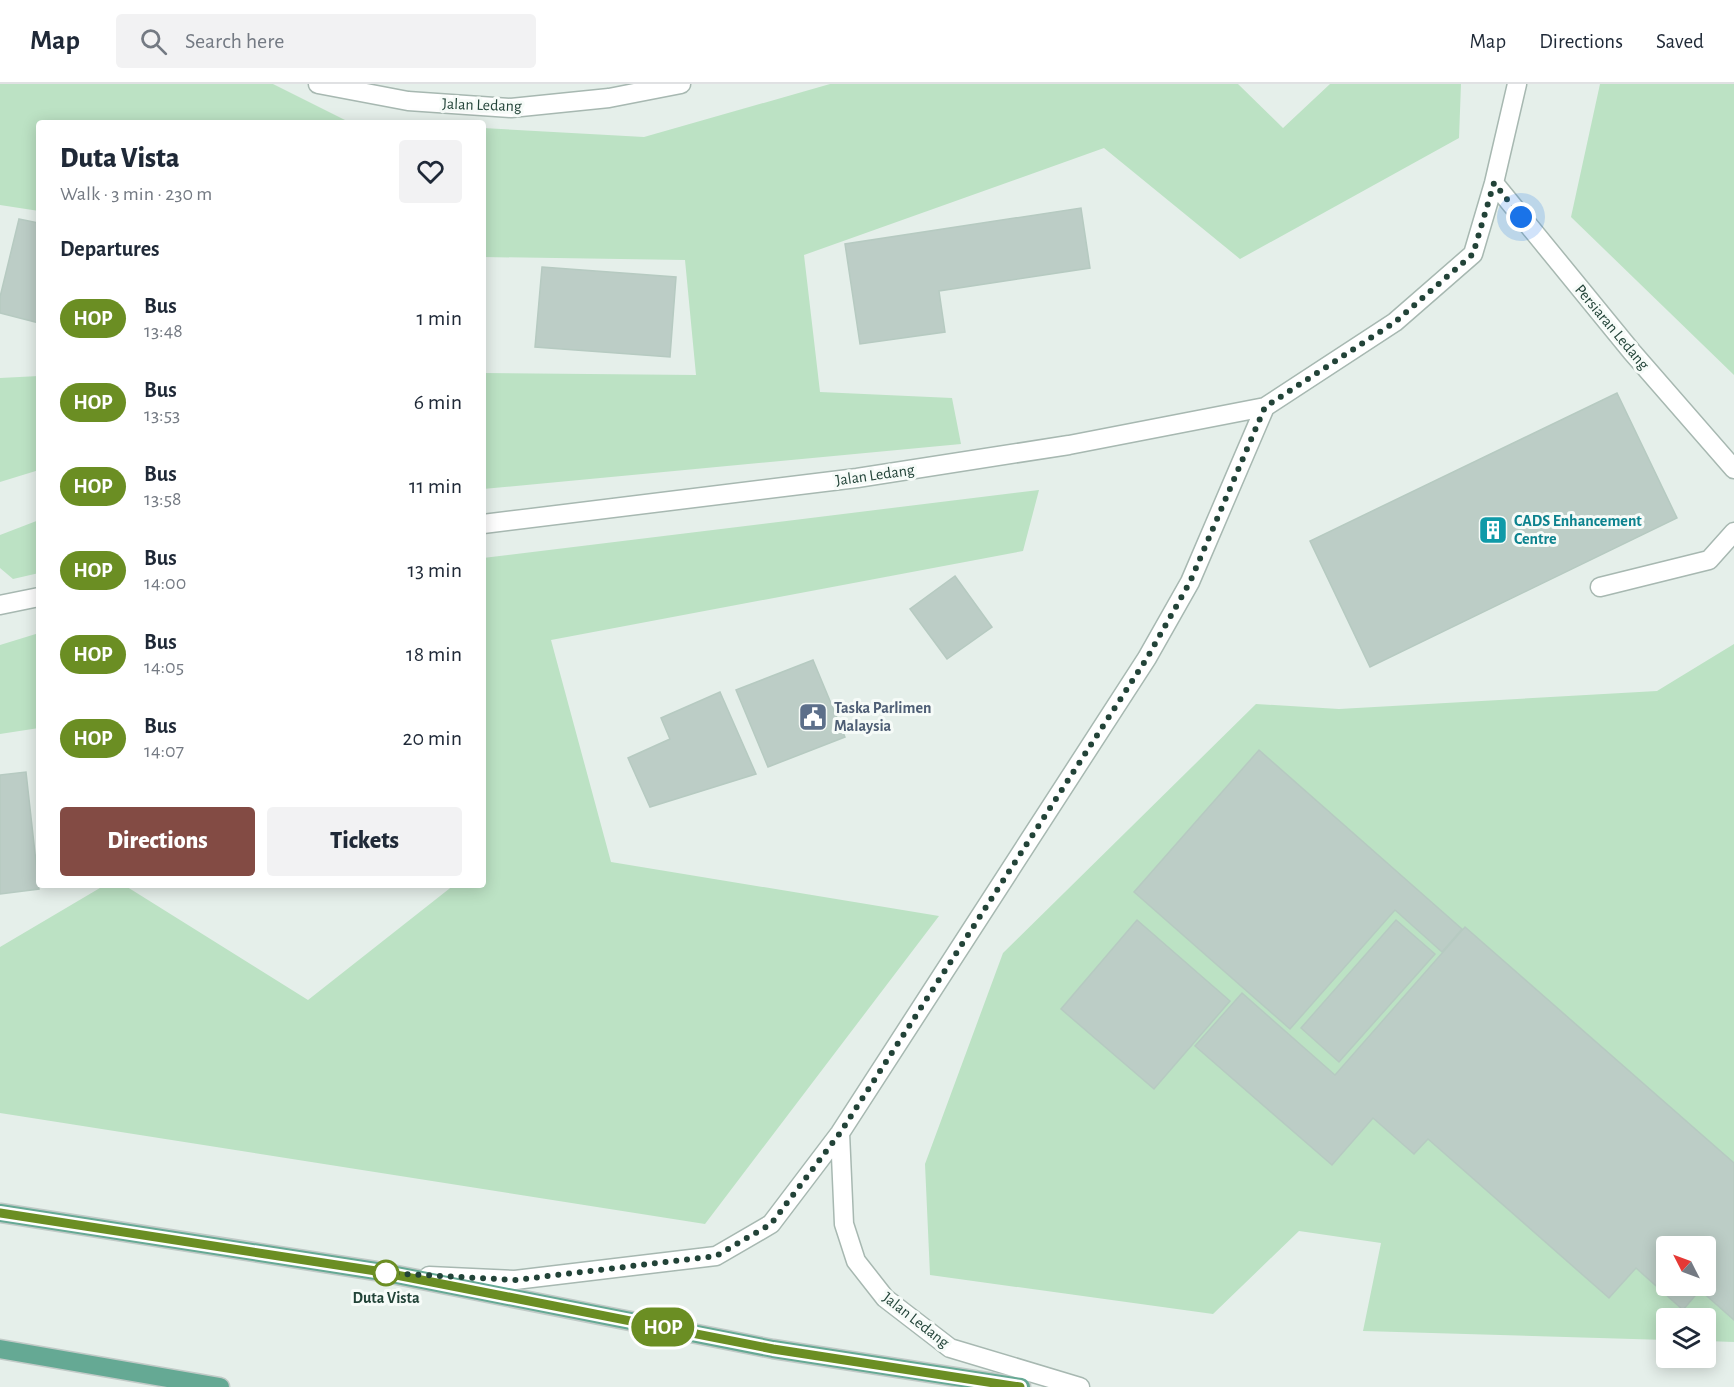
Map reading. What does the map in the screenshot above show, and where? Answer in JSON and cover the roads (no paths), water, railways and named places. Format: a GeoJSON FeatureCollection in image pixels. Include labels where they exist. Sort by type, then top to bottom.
{"type":"FeatureCollection","features":[{"type":"Feature","properties":{"kind":"main road"},"geometry":{"type":"LineString","coordinates":[[0,1213],[391,1274],[773,1349],[1021,1387]]}},
{"type":"Feature","properties":{"kind":"main road"},"geometry":{"type":"LineString","coordinates":[[0,1349],[220,1387]]}},
{"type":"Feature","properties":{"kind":"street","name":"Jalan Ledang"},"geometry":{"type":"LineString","coordinates":[[318,84],[408,101],[511,108],[609,98],[681,84]]}},
{"type":"Feature","properties":{"kind":"street","name":"Jalan Ledang"},"geometry":{"type":"LineString","coordinates":[[486,524],[857,478],[1069,445],[1265,407],[1395,322],[1473,254],[1494,183],[1517,84]]}},
{"type":"Feature","properties":{"kind":"street","name":"Persiaran Ledang"},"geometry":{"type":"LineString","coordinates":[[1494,183],[1632,352],[1734,469]]}},
{"type":"Feature","properties":{"kind":"street"},"geometry":{"type":"LineString","coordinates":[[391,1274],[515,1280],[716,1256],[771,1224],[840,1133],[1147,658],[1190,582],[1265,407]]}},
{"type":"Feature","properties":{"kind":"street"},"geometry":{"type":"LineString","coordinates":[[1600,587],[1709,560],[1734,532]]}},
{"type":"Feature","properties":{"kind":"street"},"geometry":{"type":"LineString","coordinates":[[0,604],[36,598]]}},
{"type":"Feature","properties":{"kind":"street","name":"Jalan Ledang"},"geometry":{"type":"LineString","coordinates":[[840,1133],[844,1224],[856,1261],[885,1298],[950,1348],[1080,1387]]}},
{"type":"Feature","properties":{"kind":"place","name":"CADS Enhancement Centre"},"geometry":{"type":"Point","coordinates":[1493,530]}},
{"type":"Feature","properties":{"kind":"place","name":"Taska Parlimen Malaysia"},"geometry":{"type":"Point","coordinates":[813,717]}},
{"type":"Feature","properties":{"kind":"place","name":"Duta Vista"},"geometry":{"type":"Point","coordinates":[386,1273]}}]}
